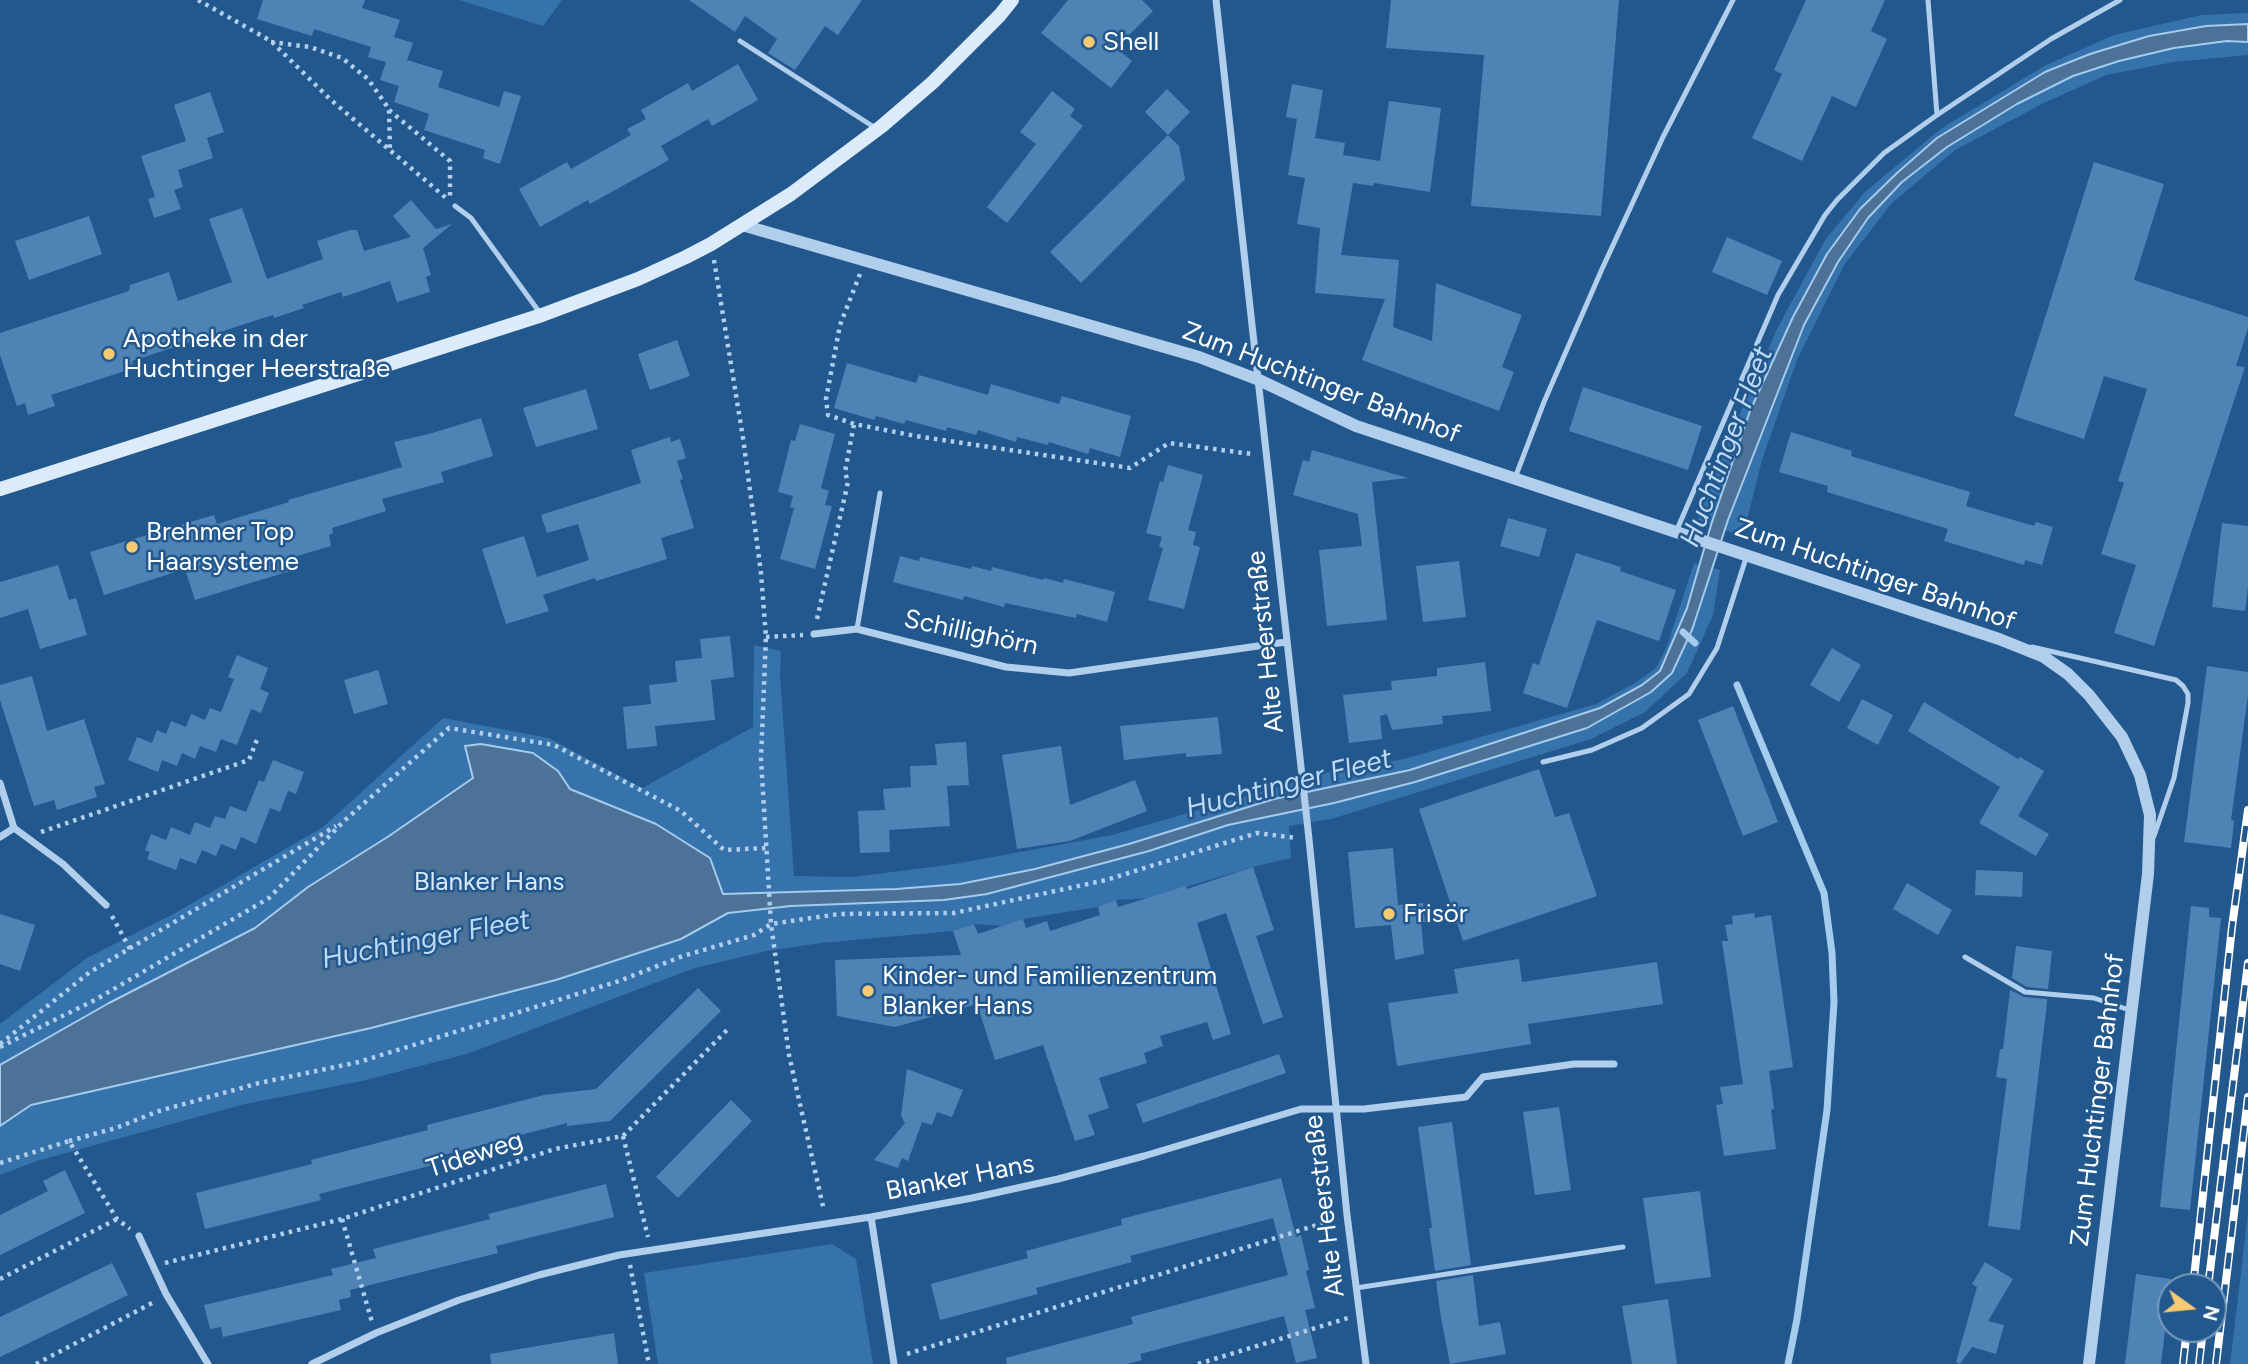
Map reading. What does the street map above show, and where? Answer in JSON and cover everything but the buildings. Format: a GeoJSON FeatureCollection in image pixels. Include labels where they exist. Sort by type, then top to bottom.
{"type":"FeatureCollection","features":[{"type":"Feature","properties":{"kind":"main road"},"geometry":{"type":"LineString","coordinates":[[0,489],[542,316],[638,279],[711,244],[791,194],[877,129],[932,83],[1012,0]]}},
{"type":"Feature","properties":{"kind":"street","name":"Alte Heerstraße"},"geometry":{"type":"LineString","coordinates":[[1216,0],[1309,839],[1335,1108],[1366,1364]]}},
{"type":"Feature","properties":{"kind":"street","name":"Zum Huchtinger Bahnhof"},"geometry":{"type":"LineString","coordinates":[[742,225],[1199,357],[1259,380],[1356,426],[1999,639],[2044,657],[2068,674],[2106,715],[2122,737],[2140,775],[2150,815],[2150,845],[2132,1012],[2089,1364]]}},
{"type":"Feature","properties":{"kind":"street","name":"Schillighörn"},"geometry":{"type":"LineString","coordinates":[[814,634],[857,629],[1006,667],[1069,673],[1286,642]]}},
{"type":"Feature","properties":{"kind":"street"},"geometry":{"type":"LineString","coordinates":[[0,783],[14,828],[63,864],[107,905]]}},
{"type":"Feature","properties":{"kind":"street"},"geometry":{"type":"LineString","coordinates":[[0,837],[14,828]]}},
{"type":"Feature","properties":{"kind":"street","name":"Blanker Hans"},"geometry":{"type":"LineString","coordinates":[[312,1364],[376,1333],[459,1300],[539,1275],[628,1254],[871,1217],[1058,1179],[1301,1108],[1364,1109],[1466,1097],[1483,1077],[1574,1064],[1614,1064]]}},
{"type":"Feature","properties":{"kind":"street"},"geometry":{"type":"LineString","coordinates":[[871,1217],[894,1361]]}},
{"type":"Feature","properties":{"kind":"street"},"geometry":{"type":"LineString","coordinates":[[139,1236],[166,1294],[208,1364]]}},
{"type":"Feature","properties":{"kind":"lane"},"geometry":{"type":"LineString","coordinates":[[1515,479],[1544,402],[1602,269],[1663,137],[1733,0]]}},
{"type":"Feature","properties":{"kind":"lane"},"geometry":{"type":"LineString","coordinates":[[1928,0],[1937,115]]}},
{"type":"Feature","properties":{"kind":"lane"},"geometry":{"type":"LineString","coordinates":[[1676,532],[1778,295],[1836,200],[1884,153],[1937,115],[2051,39],[2120,0]]}},
{"type":"Feature","properties":{"kind":"lane"},"geometry":{"type":"LineString","coordinates":[[740,41],[877,129]]}},
{"type":"Feature","properties":{"kind":"lane"},"geometry":{"type":"LineString","coordinates":[[455,206],[471,218],[542,316]]}},
{"type":"Feature","properties":{"kind":"lane"},"geometry":{"type":"LineString","coordinates":[[857,629],[880,493]]}},
{"type":"Feature","properties":{"kind":"lane"},"geometry":{"type":"LineString","coordinates":[[1543,762],[1592,750],[1642,729],[1689,694],[1717,648],[1747,555]]}},
{"type":"Feature","properties":{"kind":"lane"},"geometry":{"type":"LineString","coordinates":[[1999,639],[2176,680],[2183,686],[2188,694],[2188,703],[2174,778],[2150,845]]}},
{"type":"Feature","properties":{"kind":"lane"},"geometry":{"type":"LineString","coordinates":[[1965,957],[2025,992],[2094,998],[2132,1012]]}},
{"type":"Feature","properties":{"kind":"lane"},"geometry":{"type":"LineString","coordinates":[[1356,1288],[1623,1247]]}},
{"type":"Feature","properties":{"kind":"path"},"geometry":{"type":"LineString","coordinates":[[198,0],[271,41],[331,100],[450,201],[450,161],[389,109],[368,79],[342,58],[310,47],[271,41]]}},
{"type":"Feature","properties":{"kind":"path"},"geometry":{"type":"LineString","coordinates":[[389,109],[390,152]]}},
{"type":"Feature","properties":{"kind":"path"},"geometry":{"type":"LineString","coordinates":[[711,244],[743,438],[761,573],[765,637],[761,759],[771,924],[789,1055],[825,1223]]}},
{"type":"Feature","properties":{"kind":"path"},"geometry":{"type":"LineString","coordinates":[[866,260],[840,325],[825,399],[828,415],[855,424],[916,436],[1130,468],[1169,443],[1266,456]]}},
{"type":"Feature","properties":{"kind":"path"},"geometry":{"type":"LineString","coordinates":[[765,637],[814,634],[848,482],[845,472],[855,424]]}},
{"type":"Feature","properties":{"kind":"path"},"geometry":{"type":"LineString","coordinates":[[0,1046],[95,1000],[269,898],[344,821],[449,728],[554,745],[681,811],[724,850],[765,848]]}},
{"type":"Feature","properties":{"kind":"path"},"geometry":{"type":"LineString","coordinates":[[26,837],[249,760],[258,737]]}},
{"type":"Feature","properties":{"kind":"path"},"geometry":{"type":"LineString","coordinates":[[0,1046],[90,972],[344,821]]}},
{"type":"Feature","properties":{"kind":"path"},"geometry":{"type":"LineString","coordinates":[[0,1163],[116,1128],[159,1111],[234,1090],[359,1062],[619,981],[683,956],[754,935],[771,924],[839,914],[954,913],[1106,880],[1257,833],[1309,839]]}},
{"type":"Feature","properties":{"kind":"path"},"geometry":{"type":"LineString","coordinates":[[107,905],[130,949]]}},
{"type":"Feature","properties":{"kind":"path"},"geometry":{"type":"LineString","coordinates":[[652,1250],[623,1136],[728,1029]]}},
{"type":"Feature","properties":{"kind":"path","name":"Tideweg"},"geometry":{"type":"LineString","coordinates":[[152,1266],[342,1219],[555,1149],[623,1136]]}},
{"type":"Feature","properties":{"kind":"path"},"geometry":{"type":"LineString","coordinates":[[69,1141],[117,1219],[139,1236]]}},
{"type":"Feature","properties":{"kind":"path"},"geometry":{"type":"LineString","coordinates":[[894,1361],[1347,1215]]}},
{"type":"Feature","properties":{"kind":"path"},"geometry":{"type":"LineString","coordinates":[[0,1279],[117,1219]]}},
{"type":"Feature","properties":{"kind":"path"},"geometry":{"type":"LineString","coordinates":[[342,1219],[376,1333]]}},
{"type":"Feature","properties":{"kind":"path"},"geometry":{"type":"LineString","coordinates":[[628,1254],[649,1364]]}},
{"type":"Feature","properties":{"kind":"path"},"geometry":{"type":"LineString","coordinates":[[36,1364],[166,1294]]}},
{"type":"Feature","properties":{"kind":"path"},"geometry":{"type":"LineString","coordinates":[[1198,1364],[1359,1315]]}},
{"type":"Feature","properties":{"kind":"green space"},"geometry":{"type":"Polygon","coordinates":[[[459,0],[562,0],[543,26],[459,0]]]}},
{"type":"Feature","properties":{"kind":"green space"},"geometry":{"type":"Polygon","coordinates":[[[2248,13],[2248,24],[2206,26],[2149,36],[2090,54],[2045,72],[1937,138],[1897,173],[1860,209],[1827,254],[1793,317],[1750,411],[1711,525],[1697,522],[1777,329],[1825,240],[1865,192],[1942,128],[2046,65],[2114,35],[2201,15],[2248,13]]]}},
{"type":"Feature","properties":{"kind":"green space"},"geometry":{"type":"Polygon","coordinates":[[[2227,41],[2248,42],[2248,55],[2174,62],[2106,75],[2044,103],[1955,150],[1891,204],[1844,265],[1797,360],[1762,460],[1743,536],[1725,530],[1804,325],[1838,262],[1868,218],[1902,182],[1947,147],[2017,104],[2073,76],[2119,61],[2174,48],[2227,41]]]}},
{"type":"Feature","properties":{"kind":"green space","name":"Blanker Hans"},"geometry":{"type":"Polygon","coordinates":[[[1694,563],[1701,565],[1676,636],[1660,671],[1642,685],[1600,708],[1410,770],[1274,799],[1129,844],[1035,869],[960,884],[795,893],[944,900],[987,894],[1149,851],[1228,825],[1334,803],[1415,782],[1651,692],[1692,630],[1712,568],[1720,570],[1713,615],[1687,673],[1645,712],[1591,739],[1331,819],[1289,826],[1291,858],[1148,898],[1116,900],[1098,907],[1023,919],[1003,926],[974,924],[953,931],[821,943],[767,951],[695,968],[467,1054],[362,1081],[245,1104],[37,1161],[0,1175],[0,1024],[87,958],[177,912],[323,827],[443,718],[549,738],[642,788],[753,727],[754,645],[781,651],[780,674],[794,876],[853,877],[955,864],[1112,835],[1330,772],[1404,759],[1596,704],[1656,668],[1667,646],[1694,563]]]}},
{"type":"Feature","properties":{"kind":"green space"},"geometry":{"type":"Polygon","coordinates":[[[2248,1213],[2248,1364],[2230,1364],[2247,1222],[2248,1213]]]}},
{"type":"Feature","properties":{"kind":"green space"},"geometry":{"type":"Polygon","coordinates":[[[832,1244],[856,1259],[873,1364],[658,1364],[644,1273],[832,1244]]]}},
{"type":"Feature","properties":{"kind":"water","name":"Blanker Hans"},"geometry":{"type":"Polygon","coordinates":[[[2248,24],[2248,42],[2227,41],[2174,48],[2119,61],[2073,76],[2017,104],[1947,147],[1902,182],[1868,218],[1838,262],[1804,325],[1728,520],[1692,630],[1672,673],[1651,692],[1587,728],[1415,782],[1334,803],[1228,825],[1149,851],[987,894],[944,900],[791,906],[728,913],[681,939],[556,980],[371,1028],[31,1105],[0,1126],[0,1065],[109,1003],[255,928],[308,887],[473,778],[465,746],[481,744],[533,753],[558,771],[570,789],[656,824],[710,858],[723,894],[896,889],[960,884],[1035,869],[1129,844],[1274,799],[1410,770],[1600,708],[1642,685],[1660,671],[1687,608],[1711,525],[1750,411],[1793,317],[1827,254],[1860,209],[1937,138],[2045,72],[2090,54],[2149,36],[2206,26],[2248,24]]]}},
{"type":"Feature","properties":{"kind":"waterway"},"geometry":{"type":"LineString","coordinates":[[1683,632],[1695,643]]}},
{"type":"Feature","properties":{"kind":"waterway"},"geometry":{"type":"LineString","coordinates":[[1737,685],[1824,893],[1832,953],[1834,1002],[1827,1110],[1788,1364]]}},
{"type":"Feature","properties":{"kind":"railway"},"geometry":{"type":"LineString","coordinates":[[2195,1273],[2232,927],[2248,810]]}},
{"type":"Feature","properties":{"kind":"railway"},"geometry":{"type":"LineString","coordinates":[[2210,1273],[2248,963]]}},
{"type":"Feature","properties":{"kind":"railway"},"geometry":{"type":"LineString","coordinates":[[2216,1364],[2248,1097]]}},
{"type":"Feature","properties":{"kind":"railway"},"geometry":{"type":"LineString","coordinates":[[2183,1364],[2185,1343]]}},
{"type":"Feature","properties":{"kind":"railway"},"geometry":{"type":"LineString","coordinates":[[2199,1364],[2201,1343]]}},
{"type":"Feature","properties":{"kind":"place","name":"Shell"},"geometry":{"type":"Point","coordinates":[1089,42]}},
{"type":"Feature","properties":{"kind":"place","name":"Apotheke in der Huchtinger Heerstraße"},"geometry":{"type":"Point","coordinates":[109,354]}},
{"type":"Feature","properties":{"kind":"place","name":"Brehmer Top Haarsysteme"},"geometry":{"type":"Point","coordinates":[132,547]}},
{"type":"Feature","properties":{"kind":"place","name":"Frisör"},"geometry":{"type":"Point","coordinates":[1389,914]}},
{"type":"Feature","properties":{"kind":"place","name":"Kinder- und Familienzentrum Blanker Hans"},"geometry":{"type":"Point","coordinates":[868,991]}},
{"type":"Feature","properties":{"kind":"water label","name":"Huchtinger Fleet"},"geometry":{"type":"Point","coordinates":[1727,447]}},
{"type":"Feature","properties":{"kind":"water label","name":"Huchtinger Fleet"},"geometry":{"type":"Point","coordinates":[1289,784]}},
{"type":"Feature","properties":{"kind":"water label","name":"Huchtinger Fleet"},"geometry":{"type":"Point","coordinates":[426,940]}}]}
